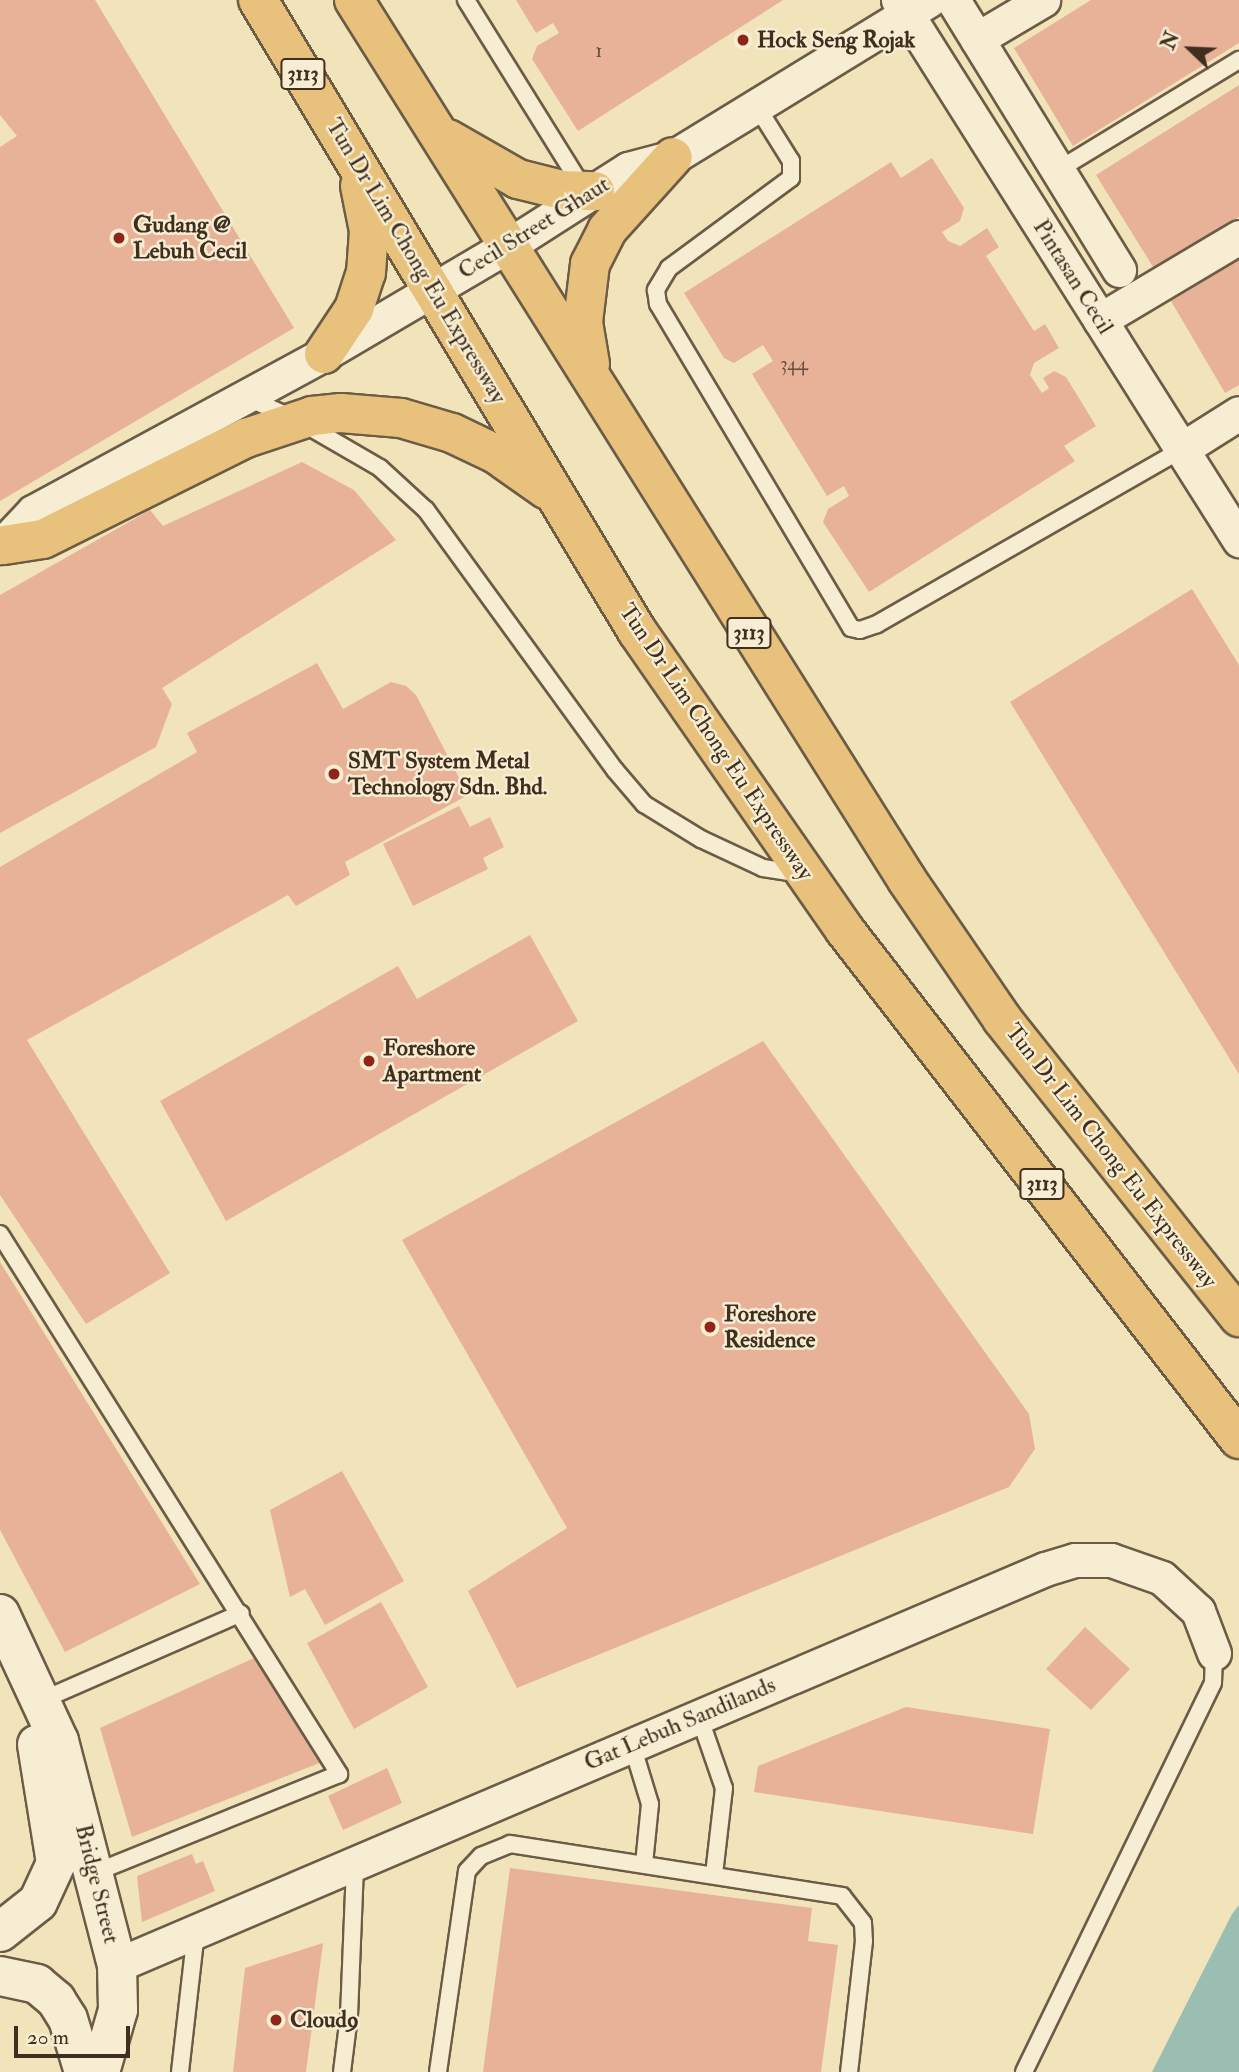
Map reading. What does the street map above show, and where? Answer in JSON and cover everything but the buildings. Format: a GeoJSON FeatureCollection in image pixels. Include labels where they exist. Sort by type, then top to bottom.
{"type":"FeatureCollection","features":[{"type":"Feature","properties":{"kind":"highway","name":"Tun Dr Lim Chong Eu Expressway"},"geometry":{"type":"LineString","coordinates":[[258,0],[637,631],[844,929],[1239,1439]]}},
{"type":"Feature","properties":{"kind":"highway","name":"Tun Dr Lim Chong Eu Expressway"},"geometry":{"type":"LineString","coordinates":[[354,0],[907,880],[1002,1019],[1239,1317]]}},
{"type":"Feature","properties":{"kind":"highway"},"geometry":{"type":"LineString","coordinates":[[435,129],[485,164],[518,180],[590,190]]}},
{"type":"Feature","properties":{"kind":"highway"},"geometry":{"type":"LineString","coordinates":[[324,354],[354,309],[368,260],[367,215],[348,147]]}},
{"type":"Feature","properties":{"kind":"highway"},"geometry":{"type":"LineString","coordinates":[[596,383],[583,322],[590,264],[607,229],[673,157]]}},
{"type":"Feature","properties":{"kind":"highway"},"geometry":{"type":"LineString","coordinates":[[2,546],[43,539],[214,452],[299,421],[373,413],[427,424],[496,454],[560,500]]}},
{"type":"Feature","properties":{"kind":"street"},"geometry":{"type":"LineString","coordinates":[[954,0],[1119,271]]}},
{"type":"Feature","properties":{"kind":"street"},"geometry":{"type":"LineString","coordinates":[[977,39],[1043,0]]}},
{"type":"Feature","properties":{"kind":"street","name":"Cecil Street Ghaut"},"geometry":{"type":"LineString","coordinates":[[2,546],[33,512],[248,398],[509,245],[590,190],[628,169],[673,157],[911,4]]}},
{"type":"Feature","properties":{"kind":"street","name":"Pintasan Cecil"},"geometry":{"type":"LineString","coordinates":[[911,4],[1100,320],[1239,540]]}},
{"type":"Feature","properties":{"kind":"street"},"geometry":{"type":"LineString","coordinates":[[1100,320],[1239,237]]}},
{"type":"Feature","properties":{"kind":"street"},"geometry":{"type":"LineString","coordinates":[[1182,449],[1239,413]]}},
{"type":"Feature","properties":{"kind":"street","name":"Gat Lebuh Sandilands"},"geometry":{"type":"LineString","coordinates":[[117,1965],[699,1716],[1075,1560],[1111,1560],[1162,1578],[1198,1611],[1214,1653]]}},
{"type":"Feature","properties":{"kind":"street","name":"Bridge Street"},"geometry":{"type":"LineString","coordinates":[[0,1614],[59,1741],[117,1965],[118,2010],[100,2072]]}},
{"type":"Feature","properties":{"kind":"street","name":"Bridge Street"},"geometry":{"type":"LineString","coordinates":[[0,1932],[38,1902],[49,1885],[56,1863],[52,1819],[37,1750],[40,1701]]}},
{"type":"Feature","properties":{"kind":"street"},"geometry":{"type":"LineString","coordinates":[[0,1976],[37,1984],[56,2000],[68,2019],[84,2072]]}},
{"type":"Feature","properties":{"kind":"lane"},"geometry":{"type":"LineString","coordinates":[[466,0],[590,190]]}},
{"type":"Feature","properties":{"kind":"lane"},"geometry":{"type":"LineString","coordinates":[[1058,170],[1239,60]]}},
{"type":"Feature","properties":{"kind":"lane"},"geometry":{"type":"LineString","coordinates":[[756,105],[791,161],[791,178],[669,268],[656,290],[658,304],[851,628],[860,630],[877,624],[1182,449]]}},
{"type":"Feature","properties":{"kind":"lane"},"geometry":{"type":"LineString","coordinates":[[248,398],[299,421],[380,468],[426,510],[598,748],[644,804],[701,839],[763,868],[808,876]]}},
{"type":"Feature","properties":{"kind":"lane"},"geometry":{"type":"LineString","coordinates":[[0,1234],[242,1613],[339,1774],[94,1873]]}},
{"type":"Feature","properties":{"kind":"lane"},"geometry":{"type":"LineString","coordinates":[[40,1701],[242,1613]]}},
{"type":"Feature","properties":{"kind":"lane"},"geometry":{"type":"LineString","coordinates":[[1024,2072],[1213,1683],[1214,1653]]}},
{"type":"Feature","properties":{"kind":"lane"},"geometry":{"type":"LineString","coordinates":[[699,1716],[723,1788],[714,1874]]}},
{"type":"Feature","properties":{"kind":"lane"},"geometry":{"type":"LineString","coordinates":[[632,1745],[650,1804],[644,1864]]}},
{"type":"Feature","properties":{"kind":"lane"},"geometry":{"type":"LineString","coordinates":[[438,2072],[467,1871],[481,1856],[510,1844],[825,1890],[842,1896],[855,1908],[864,1941],[849,2072]]}},
{"type":"Feature","properties":{"kind":"lane"},"geometry":{"type":"LineString","coordinates":[[342,2072],[349,2016],[355,1864]]}},
{"type":"Feature","properties":{"kind":"lane"},"geometry":{"type":"LineString","coordinates":[[180,2072],[196,1931]]}},
{"type":"Feature","properties":{"kind":"water"},"geometry":{"type":"Polygon","coordinates":[[[1239,1905],[1239,2072],[1152,2072],[1232,1914],[1239,1905]]]}},
{"type":"Feature","properties":{"kind":"place","name":"Hock Seng Rojak"},"geometry":{"type":"Point","coordinates":[743,40]}},
{"type":"Feature","properties":{"kind":"place","name":"Gudang @ Lebuh Cecil"},"geometry":{"type":"Point","coordinates":[119,238]}},
{"type":"Feature","properties":{"kind":"place","name":"SMT System Metal Technology Sdn. Bhd."},"geometry":{"type":"Point","coordinates":[334,774]}},
{"type":"Feature","properties":{"kind":"place","name":"Foreshore Apartment"},"geometry":{"type":"Point","coordinates":[369,1061]}},
{"type":"Feature","properties":{"kind":"place","name":"Foreshore Residence"},"geometry":{"type":"Point","coordinates":[710,1327]}},
{"type":"Feature","properties":{"kind":"place","name":"Cloud9"},"geometry":{"type":"Point","coordinates":[276,2020]}}]}
